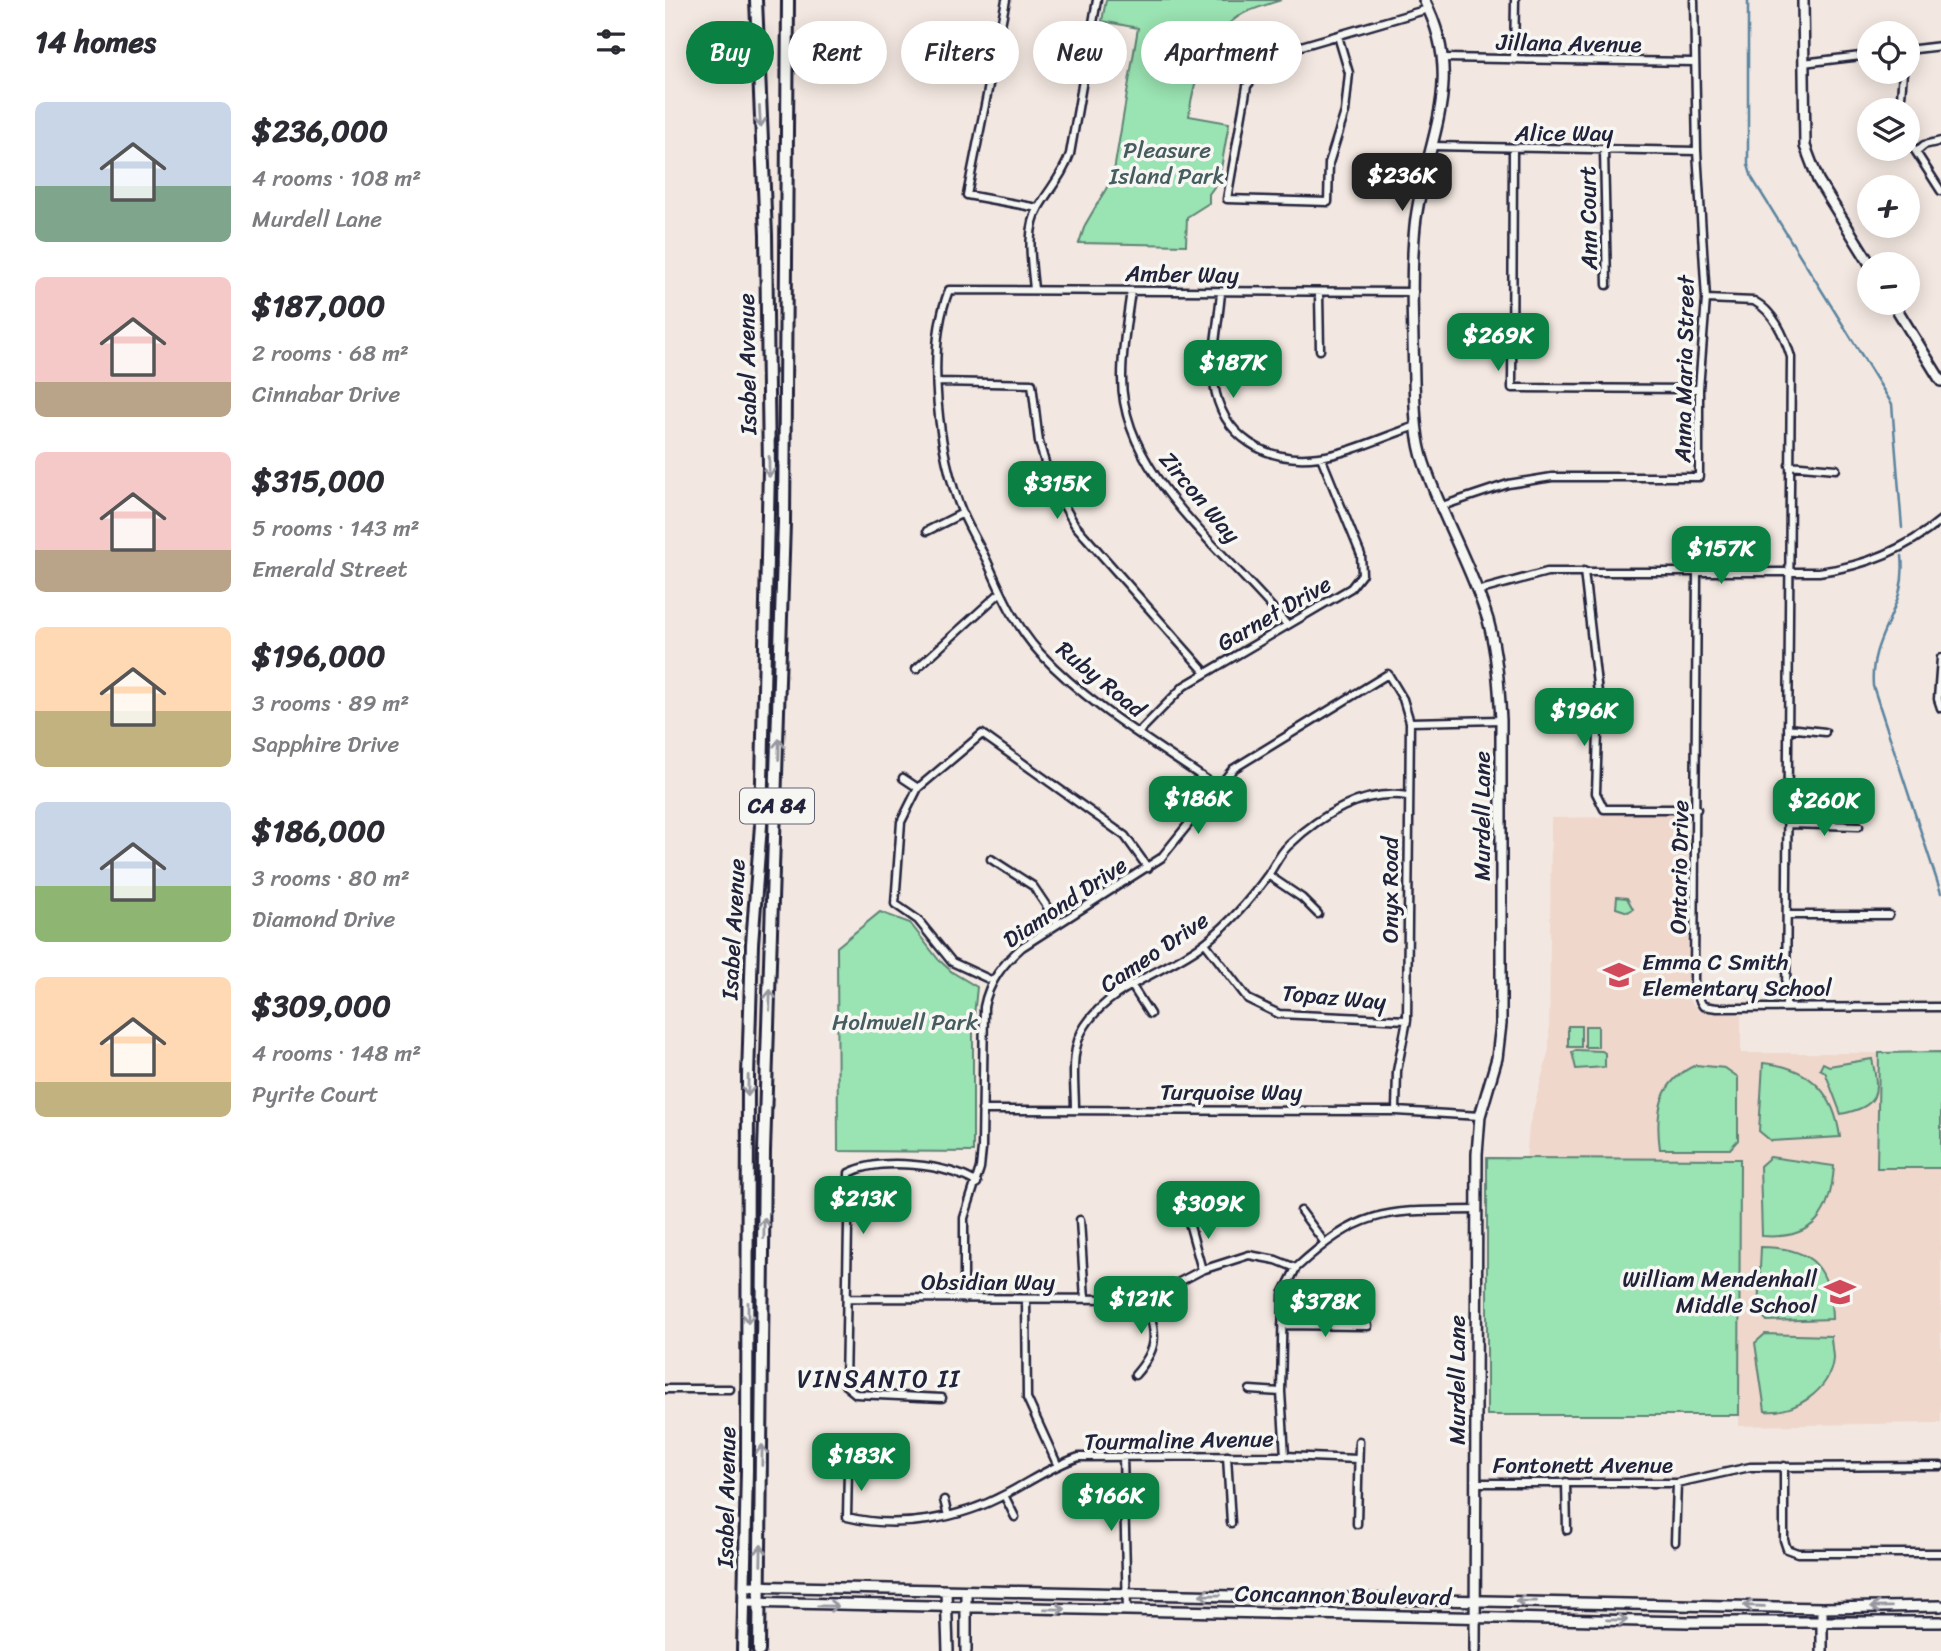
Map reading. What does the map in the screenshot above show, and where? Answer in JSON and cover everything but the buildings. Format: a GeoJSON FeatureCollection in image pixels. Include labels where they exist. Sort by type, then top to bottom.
{"type":"FeatureCollection","features":[{"type":"Feature","properties":{"kind":"highway","name":"Isabel Avenue"},"geometry":{"type":"LineString","coordinates":[[743,1651],[748,1077],[752,944],[761,825],[769,469],[766,235],[756,0]]}},
{"type":"Feature","properties":{"kind":"highway","name":"Isabel Avenue"},"geometry":{"type":"LineString","coordinates":[[759,1651],[764,1152],[784,523],[788,0]]}},
{"type":"Feature","properties":{"kind":"main road"},"geometry":{"type":"LineString","coordinates":[[1803,0],[1803,133],[1810,165],[1863,252]]}},
{"type":"Feature","properties":{"kind":"main road","name":"Murdell Lane"},"geometry":{"type":"LineString","coordinates":[[1426,4],[1444,58],[1443,108],[1419,189],[1414,238],[1416,426],[1423,462],[1477,591],[1494,650],[1500,720],[1500,1031],[1480,1116],[1477,1210],[1475,1651]]}},
{"type":"Feature","properties":{"kind":"main road"},"geometry":{"type":"LineString","coordinates":[[1900,315],[1941,381]]}},
{"type":"Feature","properties":{"kind":"main road","name":"Concannon Boulevard"},"geometry":{"type":"LineString","coordinates":[[745,1586],[1822,1608],[1941,1606]]}},
{"type":"Feature","properties":{"kind":"main road"},"geometry":{"type":"LineString","coordinates":[[946,1591],[948,1651]]}},
{"type":"Feature","properties":{"kind":"main road"},"geometry":{"type":"LineString","coordinates":[[965,1651],[966,1591]]}},
{"type":"Feature","properties":{"kind":"main road","name":"Concannon Boulevard"},"geometry":{"type":"LineString","coordinates":[[745,1602],[1822,1623],[1941,1622]]}},
{"type":"Feature","properties":{"kind":"main road"},"geometry":{"type":"LineString","coordinates":[[1822,1608],[1822,1651]]}},
{"type":"Feature","properties":{"kind":"street"},"geometry":{"type":"LineString","coordinates":[[1006,0],[967,195],[1038,208]]}},
{"type":"Feature","properties":{"kind":"street"},"geometry":{"type":"LineString","coordinates":[[1034,290],[1031,243],[1038,208],[1060,178],[1070,154],[1097,0]]}},
{"type":"Feature","properties":{"kind":"street"},"geometry":{"type":"LineString","coordinates":[[1514,60],[1515,0]]}},
{"type":"Feature","properties":{"kind":"street","name":"Anna Maria Street"},"geometry":{"type":"LineString","coordinates":[[1442,506],[1509,484],[1552,477],[1699,477],[1699,389],[1706,299],[1697,151],[1695,0]]}},
{"type":"Feature","properties":{"kind":"street"},"geometry":{"type":"LineString","coordinates":[[1338,36],[1349,74],[1345,112],[1329,163],[1328,202],[1227,199],[1247,86],[1265,63],[1291,49],[1338,36],[1426,4]]}},
{"type":"Feature","properties":{"kind":"street"},"geometry":{"type":"LineString","coordinates":[[1920,48],[1941,46]]}},
{"type":"Feature","properties":{"kind":"street"},"geometry":{"type":"LineString","coordinates":[[1803,63],[1857,56]]}},
{"type":"Feature","properties":{"kind":"street","name":"Jillana Avenue"},"geometry":{"type":"LineString","coordinates":[[1444,58],[1694,62]]}},
{"type":"Feature","properties":{"kind":"street"},"geometry":{"type":"LineString","coordinates":[[1920,148],[1941,141]]}},
{"type":"Feature","properties":{"kind":"street","name":"Alice Way"},"geometry":{"type":"LineString","coordinates":[[1432,146],[1513,150],[1697,151]]}},
{"type":"Feature","properties":{"kind":"street"},"geometry":{"type":"LineString","coordinates":[[1513,150],[1512,388],[1699,389]]}},
{"type":"Feature","properties":{"kind":"street","name":"Ann Court"},"geometry":{"type":"LineString","coordinates":[[1604,150],[1607,285]]}},
{"type":"Feature","properties":{"kind":"street"},"geometry":{"type":"LineString","coordinates":[[1920,156],[1941,191]]}},
{"type":"Feature","properties":{"kind":"street","name":"Amber Way"},"geometry":{"type":"LineString","coordinates":[[949,290],[1319,294],[1414,292]]}},
{"type":"Feature","properties":{"kind":"street","name":"Ruby Road"},"geometry":{"type":"LineString","coordinates":[[949,290],[939,341],[938,382],[948,465],[963,513],[1001,592],[1038,651],[1093,701],[1217,787]]}},
{"type":"Feature","properties":{"kind":"street","name":"Zircon Way"},"geometry":{"type":"LineString","coordinates":[[1131,291],[1121,378],[1134,440],[1180,507],[1258,588],[1287,625]]}},
{"type":"Feature","properties":{"kind":"street"},"geometry":{"type":"LineString","coordinates":[[1221,292],[1214,382],[1228,424],[1253,447],[1292,458],[1321,457],[1416,426]]}},
{"type":"Feature","properties":{"kind":"street"},"geometry":{"type":"LineString","coordinates":[[1319,294],[1320,350]]}},
{"type":"Feature","properties":{"kind":"street"},"geometry":{"type":"LineString","coordinates":[[1706,299],[1754,301],[1769,311],[1791,357],[1786,1007]]}},
{"type":"Feature","properties":{"kind":"street"},"geometry":{"type":"LineString","coordinates":[[938,382],[1032,384],[1039,442],[1051,483],[1075,525],[1206,673]]}},
{"type":"Feature","properties":{"kind":"street","name":"Garnet Drive"},"geometry":{"type":"LineString","coordinates":[[1139,732],[1173,695],[1351,588],[1362,574],[1361,555],[1321,457]]}},
{"type":"Feature","properties":{"kind":"street"},"geometry":{"type":"LineString","coordinates":[[1789,465],[1836,469]]}},
{"type":"Feature","properties":{"kind":"street"},"geometry":{"type":"LineString","coordinates":[[927,531],[963,513]]}},
{"type":"Feature","properties":{"kind":"street"},"geometry":{"type":"LineString","coordinates":[[1477,591],[1525,576],[1584,571],[1819,572],[1872,561],[1939,524]]}},
{"type":"Feature","properties":{"kind":"street"},"geometry":{"type":"LineString","coordinates":[[1584,571],[1599,702],[1596,793],[1604,809],[1697,809]]}},
{"type":"Feature","properties":{"kind":"street","name":"Ontario Drive"},"geometry":{"type":"LineString","coordinates":[[1697,572],[1694,979],[1698,999],[1703,1006],[1717,1008],[1941,1007]]}},
{"type":"Feature","properties":{"kind":"street"},"geometry":{"type":"LineString","coordinates":[[916,669],[1001,592]]}},
{"type":"Feature","properties":{"kind":"street"},"geometry":{"type":"LineString","coordinates":[[1941,658],[1938,699],[1941,708]]}},
{"type":"Feature","properties":{"kind":"street","name":"Onyx Road"},"geometry":{"type":"LineString","coordinates":[[1388,674],[1403,699],[1410,722],[1407,796],[1407,1020],[1397,1071],[1396,1111]]}},
{"type":"Feature","properties":{"kind":"street","name":"Diamond Drive"},"geometry":{"type":"LineString","coordinates":[[993,982],[1005,962],[1022,947],[1147,868],[1176,842],[1233,769],[1255,753],[1388,674]]}},
{"type":"Feature","properties":{"kind":"street"},"geometry":{"type":"LineString","coordinates":[[1410,722],[1500,720]]}},
{"type":"Feature","properties":{"kind":"street"},"geometry":{"type":"LineString","coordinates":[[1788,728],[1825,732]]}},
{"type":"Feature","properties":{"kind":"street"},"geometry":{"type":"LineString","coordinates":[[964,1300],[964,1218],[977,1183],[982,1149],[982,1028],[987,993],[993,982],[952,962],[918,920],[895,904],[901,822],[918,788],[982,734],[1125,836],[1147,868]]}},
{"type":"Feature","properties":{"kind":"street"},"geometry":{"type":"LineString","coordinates":[[903,778],[918,788]]}},
{"type":"Feature","properties":{"kind":"street","name":"Cameo Drive"},"geometry":{"type":"LineString","coordinates":[[1076,1109],[1074,1062],[1078,1041],[1085,1025],[1100,1009],[1132,986],[1205,943],[1237,914],[1287,846],[1307,829],[1373,795],[1387,793],[1407,796]]}},
{"type":"Feature","properties":{"kind":"street"},"geometry":{"type":"LineString","coordinates":[[1789,824],[1859,826]]}},
{"type":"Feature","properties":{"kind":"street"},"geometry":{"type":"LineString","coordinates":[[991,859],[1033,886],[1058,923]]}},
{"type":"Feature","properties":{"kind":"street"},"geometry":{"type":"LineString","coordinates":[[1268,874],[1302,898],[1318,914]]}},
{"type":"Feature","properties":{"kind":"street"},"geometry":{"type":"LineString","coordinates":[[1788,915],[1889,915]]}},
{"type":"Feature","properties":{"kind":"street","name":"Topaz Way"},"geometry":{"type":"LineString","coordinates":[[1205,943],[1248,999],[1279,1014],[1407,1020]]}},
{"type":"Feature","properties":{"kind":"street"},"geometry":{"type":"LineString","coordinates":[[1132,986],[1150,1014]]}},
{"type":"Feature","properties":{"kind":"street","name":"Turquoise Way"},"geometry":{"type":"LineString","coordinates":[[982,1110],[1396,1111],[1480,1116]]}},
{"type":"Feature","properties":{"kind":"street"},"geometry":{"type":"LineString","coordinates":[[942,1398],[861,1395],[849,1391],[844,1380],[849,1298],[849,1173],[868,1165],[945,1168],[961,1173],[977,1183]]}},
{"type":"Feature","properties":{"kind":"street"},"geometry":{"type":"LineString","coordinates":[[1285,1456],[1281,1392],[1283,1294],[1296,1268],[1324,1242],[1360,1220],[1391,1211],[1477,1210]]}},
{"type":"Feature","properties":{"kind":"street"},"geometry":{"type":"LineString","coordinates":[[1301,1211],[1324,1242]]}},
{"type":"Feature","properties":{"kind":"street"},"geometry":{"type":"LineString","coordinates":[[1188,1219],[1202,1270]]}},
{"type":"Feature","properties":{"kind":"street"},"geometry":{"type":"LineString","coordinates":[[1080,1220],[1085,1300]]}},
{"type":"Feature","properties":{"kind":"street","name":"Obsidian Way"},"geometry":{"type":"LineString","coordinates":[[849,1298],[1147,1300],[1202,1270],[1249,1255],[1276,1260],[1296,1268]]}},
{"type":"Feature","properties":{"kind":"street"},"geometry":{"type":"LineString","coordinates":[[1026,1300],[1027,1398],[1057,1464]]}},
{"type":"Feature","properties":{"kind":"street"},"geometry":{"type":"LineString","coordinates":[[1135,1375],[1151,1357],[1155,1335],[1147,1300]]}},
{"type":"Feature","properties":{"kind":"street"},"geometry":{"type":"LineString","coordinates":[[1282,1325],[1367,1326]]}},
{"type":"Feature","properties":{"kind":"street"},"geometry":{"type":"LineString","coordinates":[[665,1389],[730,1389]]}},
{"type":"Feature","properties":{"kind":"street"},"geometry":{"type":"LineString","coordinates":[[1250,1390],[1281,1392]]}},
{"type":"Feature","properties":{"kind":"street"},"geometry":{"type":"LineString","coordinates":[[1357,1524],[1359,1441]]}},
{"type":"Feature","properties":{"kind":"street"},"geometry":{"type":"LineString","coordinates":[[1123,1456],[1126,1610]]}},
{"type":"Feature","properties":{"kind":"street"},"geometry":{"type":"LineString","coordinates":[[1227,1456],[1231,1523]]}},
{"type":"Feature","properties":{"kind":"street","name":"Tourmaline Avenue"},"geometry":{"type":"LineString","coordinates":[[848,1469],[848,1517],[863,1521],[906,1521],[948,1516],[1004,1495],[1057,1464],[1079,1457],[1285,1456],[1358,1460]]}},
{"type":"Feature","properties":{"kind":"street"},"geometry":{"type":"LineString","coordinates":[[1784,1466],[1784,1540],[1787,1549],[1798,1553],[1941,1552]]}},
{"type":"Feature","properties":{"kind":"street","name":"Fontonett Avenue"},"geometry":{"type":"LineString","coordinates":[[1476,1483],[1677,1483],[1739,1469],[1784,1466],[1941,1466]]}},
{"type":"Feature","properties":{"kind":"street"},"geometry":{"type":"LineString","coordinates":[[1566,1482],[1567,1530]]}},
{"type":"Feature","properties":{"kind":"street"},"geometry":{"type":"LineString","coordinates":[[1675,1542],[1677,1483]]}},
{"type":"Feature","properties":{"kind":"street"},"geometry":{"type":"LineString","coordinates":[[1004,1495],[1014,1517]]}},
{"type":"Feature","properties":{"kind":"street"},"geometry":{"type":"LineString","coordinates":[[944,1500],[948,1516]]}},
{"type":"Feature","properties":{"kind":"shaded area"},"geometry":{"type":"Polygon","coordinates":[[[1601,814],[1678,815],[1687,820],[1688,993],[1690,1001],[1701,1012],[1741,1015],[1741,1053],[1879,1053],[1877,1168],[1941,1168],[1941,1423],[1739,1426],[1740,1159],[1526,1159],[1529,1126],[1549,1049],[1551,818],[1600,817],[1601,814]]]}},
{"type":"Feature","properties":{"kind":"green space","name":"Pleasure Island Park"},"geometry":{"type":"Polygon","coordinates":[[[1106,0],[1281,0],[1244,13],[1232,21],[1141,21],[1141,84],[1195,84],[1189,116],[1229,123],[1219,180],[1209,194],[1209,203],[1187,217],[1186,245],[1079,243],[1085,225],[1113,177],[1138,28],[1127,26],[1127,21],[1102,21],[1106,0]]]}},
{"type":"Feature","properties":{"kind":"green space"},"geometry":{"type":"Polygon","coordinates":[[[1617,897],[1627,898],[1633,909],[1628,912],[1616,908],[1617,897]]]}},
{"type":"Feature","properties":{"kind":"green space","name":"Holmwell Park"},"geometry":{"type":"Polygon","coordinates":[[[880,912],[910,923],[938,959],[952,972],[977,987],[973,1026],[973,1152],[838,1151],[837,947],[880,912]]]}},
{"type":"Feature","properties":{"kind":"green space"},"geometry":{"type":"Polygon","coordinates":[[[1568,1026],[1581,1026],[1581,1047],[1568,1047],[1568,1026]]]}},
{"type":"Feature","properties":{"kind":"green space"},"geometry":{"type":"Polygon","coordinates":[[[1585,1026],[1598,1026],[1598,1047],[1585,1047],[1585,1026]]]}},
{"type":"Feature","properties":{"kind":"green space"},"geometry":{"type":"Polygon","coordinates":[[[1602,1051],[1605,1053],[1605,1067],[1576,1069],[1572,1052],[1602,1051]]]}},
{"type":"Feature","properties":{"kind":"green space"},"geometry":{"type":"Polygon","coordinates":[[[1941,1052],[1941,1168],[1877,1168],[1879,1053],[1941,1052]]]}},
{"type":"Feature","properties":{"kind":"green space"},"geometry":{"type":"Polygon","coordinates":[[[1872,1059],[1876,1082],[1874,1097],[1863,1107],[1841,1114],[1825,1072],[1820,1069],[1823,1063],[1829,1066],[1872,1059]]]}},
{"type":"Feature","properties":{"kind":"green space"},"geometry":{"type":"Polygon","coordinates":[[[1763,1063],[1793,1070],[1816,1084],[1832,1107],[1840,1137],[1771,1141],[1759,1131],[1763,1063]]]}},
{"type":"Feature","properties":{"kind":"green space"},"geometry":{"type":"Polygon","coordinates":[[[1696,1065],[1725,1068],[1738,1077],[1738,1140],[1730,1149],[1660,1149],[1658,1123],[1662,1099],[1674,1080],[1696,1065]]]}},
{"type":"Feature","properties":{"kind":"green space"},"geometry":{"type":"Polygon","coordinates":[[[1770,1157],[1834,1166],[1829,1198],[1824,1210],[1807,1228],[1795,1234],[1762,1236],[1760,1166],[1770,1157]]]}},
{"type":"Feature","properties":{"kind":"green space"},"geometry":{"type":"Polygon","coordinates":[[[1487,1158],[1740,1159],[1739,1415],[1487,1415],[1487,1158]]]}},
{"type":"Feature","properties":{"kind":"green space"},"geometry":{"type":"Polygon","coordinates":[[[1761,1247],[1794,1251],[1816,1264],[1828,1286],[1832,1319],[1767,1321],[1758,1311],[1761,1247]]]}},
{"type":"Feature","properties":{"kind":"green space"},"geometry":{"type":"Polygon","coordinates":[[[1765,1334],[1831,1336],[1833,1359],[1825,1381],[1809,1398],[1787,1409],[1765,1411],[1755,1343],[1765,1334]]]}},
{"type":"Feature","properties":{"kind":"waterway"},"geometry":{"type":"LineString","coordinates":[[1748,0],[1748,165],[1752,178],[1892,404],[1902,528]]}},
{"type":"Feature","properties":{"kind":"waterway"},"geometry":{"type":"LineString","coordinates":[[1902,556],[1899,592],[1877,651],[1873,667],[1873,686],[1941,893]]}},
{"type":"Feature","properties":{"kind":"place","name":"Emma C Smith Elementary School"},"geometry":{"type":"Point","coordinates":[1619,975]}},
{"type":"Feature","properties":{"kind":"place","name":"William Mendenhall Middle School"},"geometry":{"type":"Point","coordinates":[1840,1292]}},
{"type":"Feature","properties":{"kind":"district","name":"VINSANTO II"},"geometry":{"type":"Point","coordinates":[879,1379]}}]}
